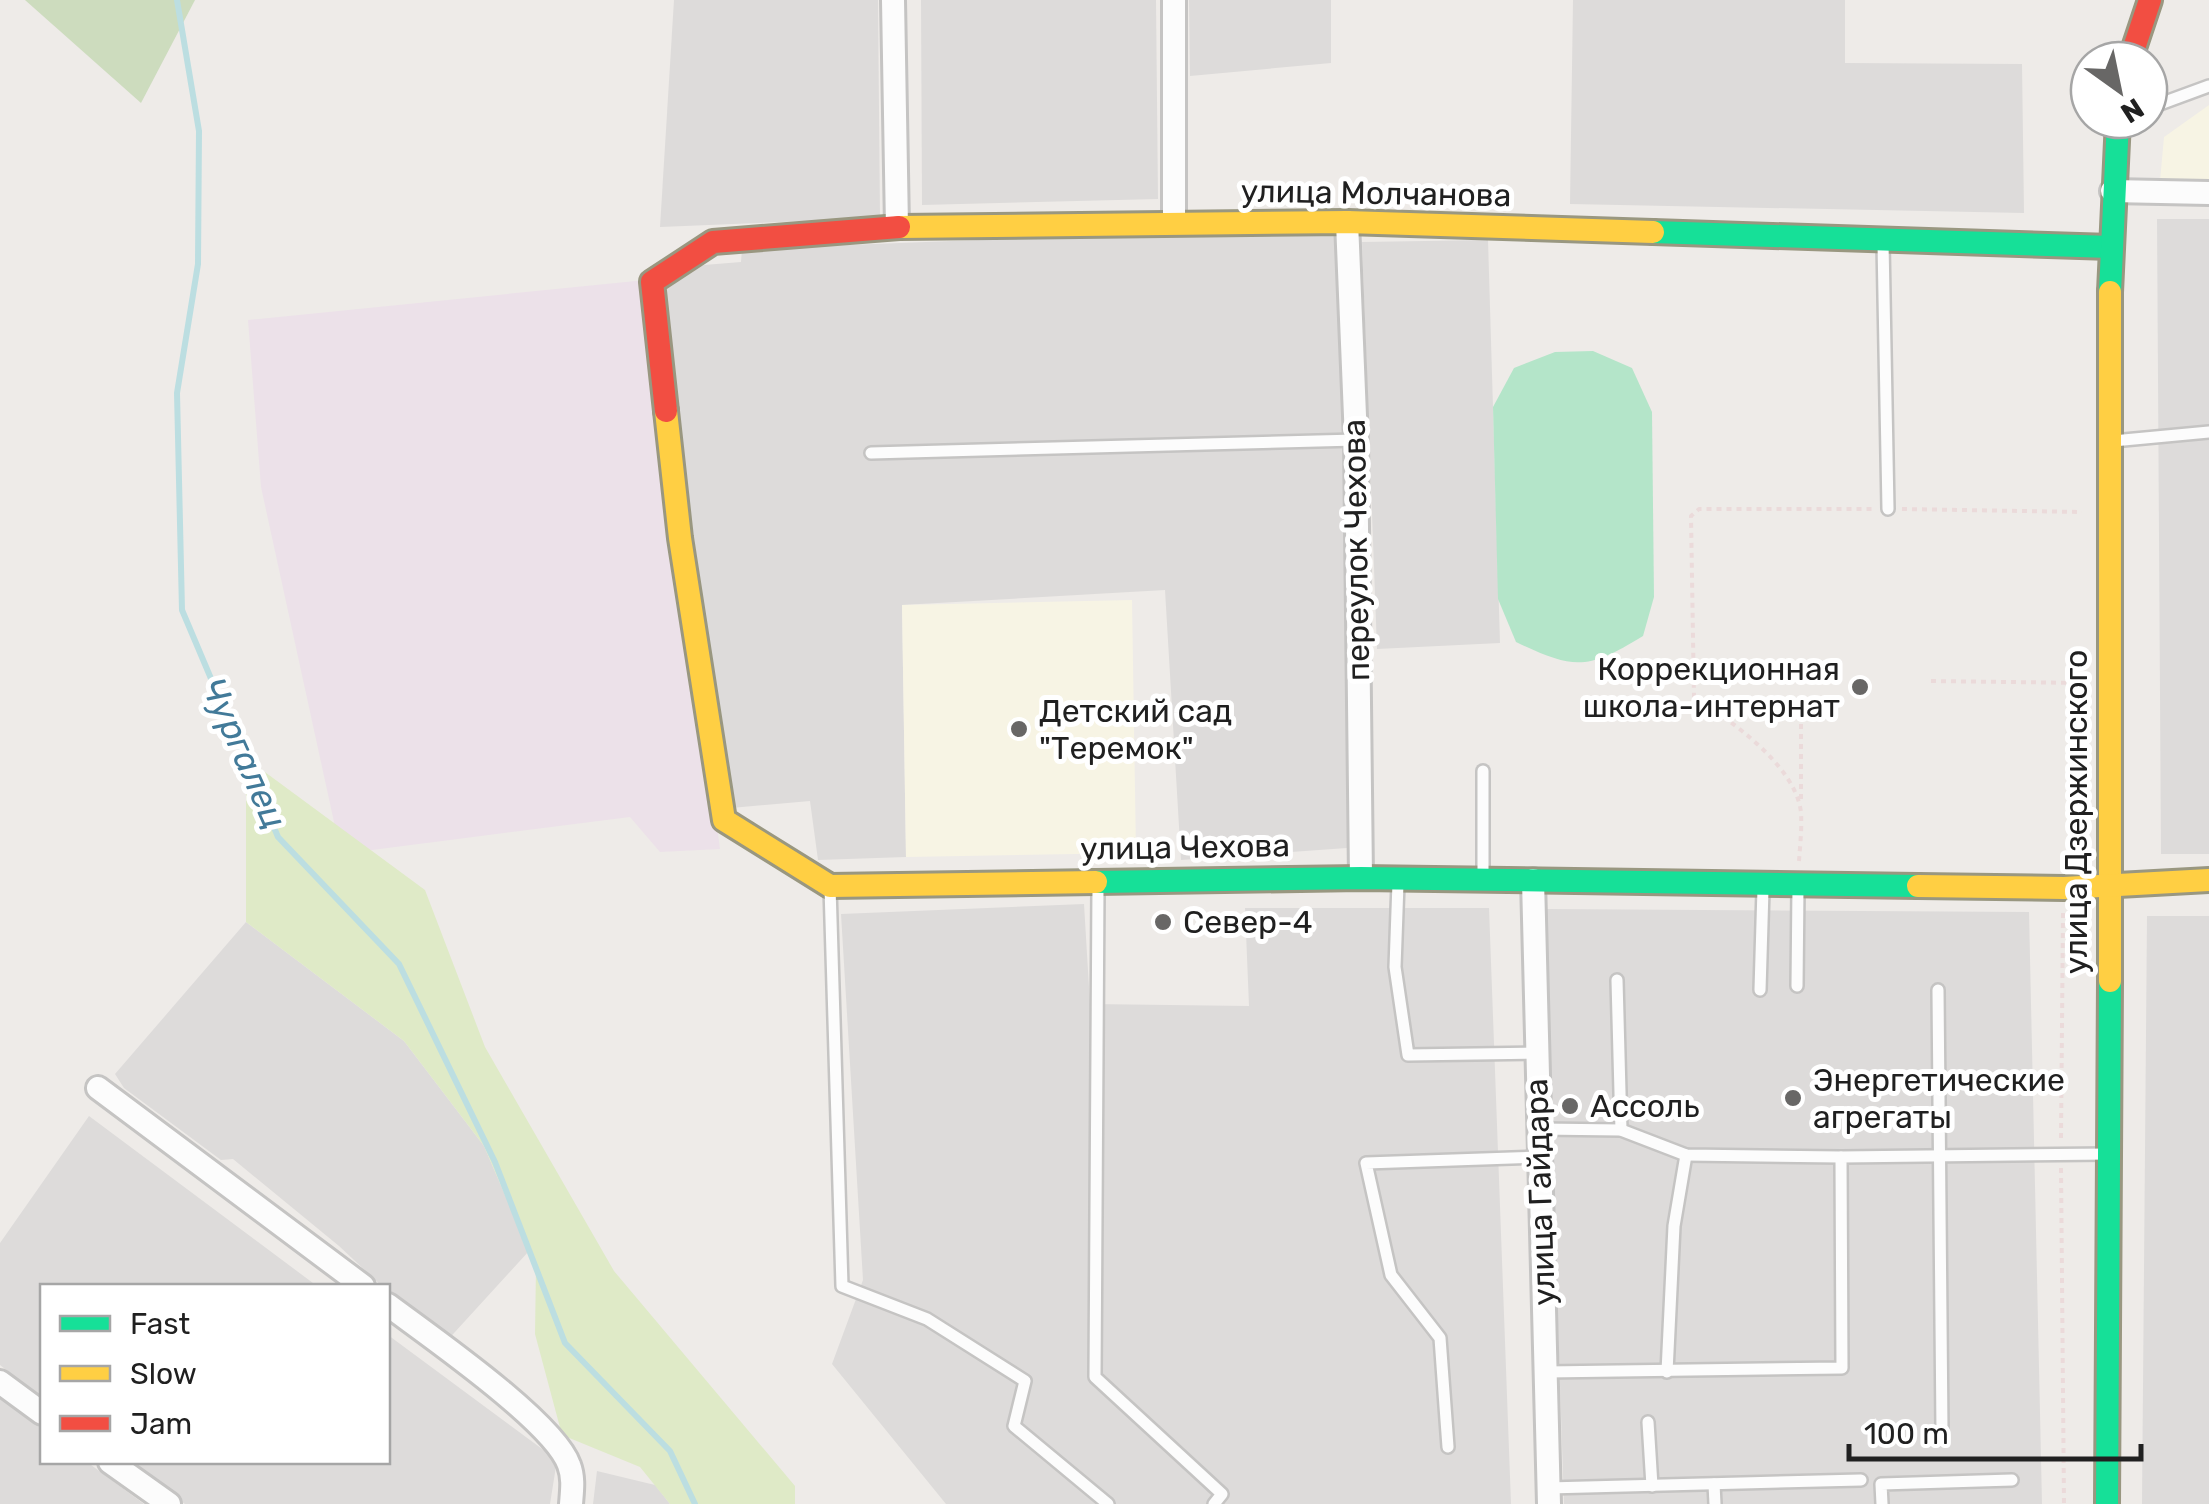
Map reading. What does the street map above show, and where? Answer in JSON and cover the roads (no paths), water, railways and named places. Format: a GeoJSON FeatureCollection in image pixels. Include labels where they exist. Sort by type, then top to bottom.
{"type":"FeatureCollection","features":[{"type":"Feature","properties":{"kind":"street"},"geometry":{"type":"LineString","coordinates":[[893,0],[896,227]]}},
{"type":"Feature","properties":{"kind":"street"},"geometry":{"type":"LineString","coordinates":[[1174,0],[1174,222]]}},
{"type":"Feature","properties":{"kind":"street"},"geometry":{"type":"LineString","coordinates":[[2137,40],[2150,0]]}},
{"type":"Feature","properties":{"kind":"street","name":"улица Дзержинского"},"geometry":{"type":"LineString","coordinates":[[2107,1504],[2113,1154],[2107,512],[2112,191],[2116,140]]}},
{"type":"Feature","properties":{"kind":"street"},"geometry":{"type":"LineString","coordinates":[[2112,191],[2209,193]]}},
{"type":"Feature","properties":{"kind":"street","name":"улица Молчанова"},"geometry":{"type":"LineString","coordinates":[[830,886],[724,820],[680,538],[652,282],[713,242],[896,227],[1347,222],[2111,247]]}},
{"type":"Feature","properties":{"kind":"street","name":"переулок Чехова"},"geometry":{"type":"LineString","coordinates":[[1347,222],[1356,440],[1361,878]]}},
{"type":"Feature","properties":{"kind":"street","name":"улица Чехова"},"geometry":{"type":"LineString","coordinates":[[830,886],[1398,878],[1763,887],[2064,888],[2209,880]]}},
{"type":"Feature","properties":{"kind":"street","name":"улица Гайдара"},"geometry":{"type":"LineString","coordinates":[[1533,880],[1548,1496]]}},
{"type":"Feature","properties":{"kind":"street"},"geometry":{"type":"LineString","coordinates":[[98,1088],[360,1284]]}},
{"type":"Feature","properties":{"kind":"street"},"geometry":{"type":"LineString","coordinates":[[390,1307],[519,1407],[564,1455],[573,1482],[571,1504]]}},
{"type":"Feature","properties":{"kind":"street"},"geometry":{"type":"LineString","coordinates":[[0,1382],[40,1412]]}},
{"type":"Feature","properties":{"kind":"street"},"geometry":{"type":"LineString","coordinates":[[113,1464],[169,1504]]}},
{"type":"Feature","properties":{"kind":"lane"},"geometry":{"type":"LineString","coordinates":[[2169,104],[2209,86]]}},
{"type":"Feature","properties":{"kind":"lane"},"geometry":{"type":"LineString","coordinates":[[1883,240],[1888,509]]}},
{"type":"Feature","properties":{"kind":"lane"},"geometry":{"type":"LineString","coordinates":[[2108,441],[2209,432]]}},
{"type":"Feature","properties":{"kind":"lane"},"geometry":{"type":"LineString","coordinates":[[871,453],[1356,440]]}},
{"type":"Feature","properties":{"kind":"lane"},"geometry":{"type":"LineString","coordinates":[[1483,879],[1484,771]]}},
{"type":"Feature","properties":{"kind":"lane"},"geometry":{"type":"LineString","coordinates":[[1398,878],[1395,967],[1408,1055],[1535,1053]]}},
{"type":"Feature","properties":{"kind":"lane"},"geometry":{"type":"LineString","coordinates":[[1098,880],[1094,1377],[1222,1494],[1214,1504]]}},
{"type":"Feature","properties":{"kind":"lane"},"geometry":{"type":"LineString","coordinates":[[830,886],[842,1286],[927,1319],[1026,1381],[1014,1426],[1108,1504]]}},
{"type":"Feature","properties":{"kind":"lane"},"geometry":{"type":"LineString","coordinates":[[1760,990],[1763,887]]}},
{"type":"Feature","properties":{"kind":"lane"},"geometry":{"type":"LineString","coordinates":[[1797,986],[1798,887]]}},
{"type":"Feature","properties":{"kind":"lane"},"geometry":{"type":"LineString","coordinates":[[1617,980],[1620,1130]]}},
{"type":"Feature","properties":{"kind":"lane"},"geometry":{"type":"LineString","coordinates":[[1938,990],[1942,1431]]}},
{"type":"Feature","properties":{"kind":"lane"},"geometry":{"type":"LineString","coordinates":[[1540,1130],[1620,1130],[1686,1155],[1940,1158],[2113,1154]]}},
{"type":"Feature","properties":{"kind":"lane"},"geometry":{"type":"LineString","coordinates":[[1667,1372],[1674,1226],[1686,1155]]}},
{"type":"Feature","properties":{"kind":"lane"},"geometry":{"type":"LineString","coordinates":[[1448,1447],[1440,1338],[1392,1275],[1366,1163],[1539,1157]]}},
{"type":"Feature","properties":{"kind":"lane"},"geometry":{"type":"LineString","coordinates":[[1546,1372],[1842,1368],[1841,1157]]}},
{"type":"Feature","properties":{"kind":"lane"},"geometry":{"type":"LineString","coordinates":[[1648,1422],[1652,1486]]}},
{"type":"Feature","properties":{"kind":"lane"},"geometry":{"type":"LineString","coordinates":[[1548,1496],[1652,1486],[1861,1480]]}},
{"type":"Feature","properties":{"kind":"lane"},"geometry":{"type":"LineString","coordinates":[[1882,1504],[1882,1484],[2012,1480]]}},
{"type":"Feature","properties":{"kind":"lane"},"geometry":{"type":"LineString","coordinates":[[1714,1484],[1715,1504]]}},
{"type":"Feature","properties":{"kind":"waterway","name":"Чургалец"},"geometry":{"type":"LineString","coordinates":[[177,0],[199,131],[198,264],[177,393],[182,610],[278,837],[399,964],[495,1162],[565,1343],[670,1451],[695,1504]]}},
{"type":"Feature","properties":{"kind":"place","name":"Коррекционная школа-интернат"},"geometry":{"type":"Point","coordinates":[1860,687]}},
{"type":"Feature","properties":{"kind":"place","name":"Детский сад \"Теремок\""},"geometry":{"type":"Point","coordinates":[1019,729]}},
{"type":"Feature","properties":{"kind":"place","name":"Север-4"},"geometry":{"type":"Point","coordinates":[1163,922]}},
{"type":"Feature","properties":{"kind":"place","name":"Энергетические агрегаты"},"geometry":{"type":"Point","coordinates":[1793,1098]}},
{"type":"Feature","properties":{"kind":"place","name":"Ассоль"},"geometry":{"type":"Point","coordinates":[1570,1106]}}]}
